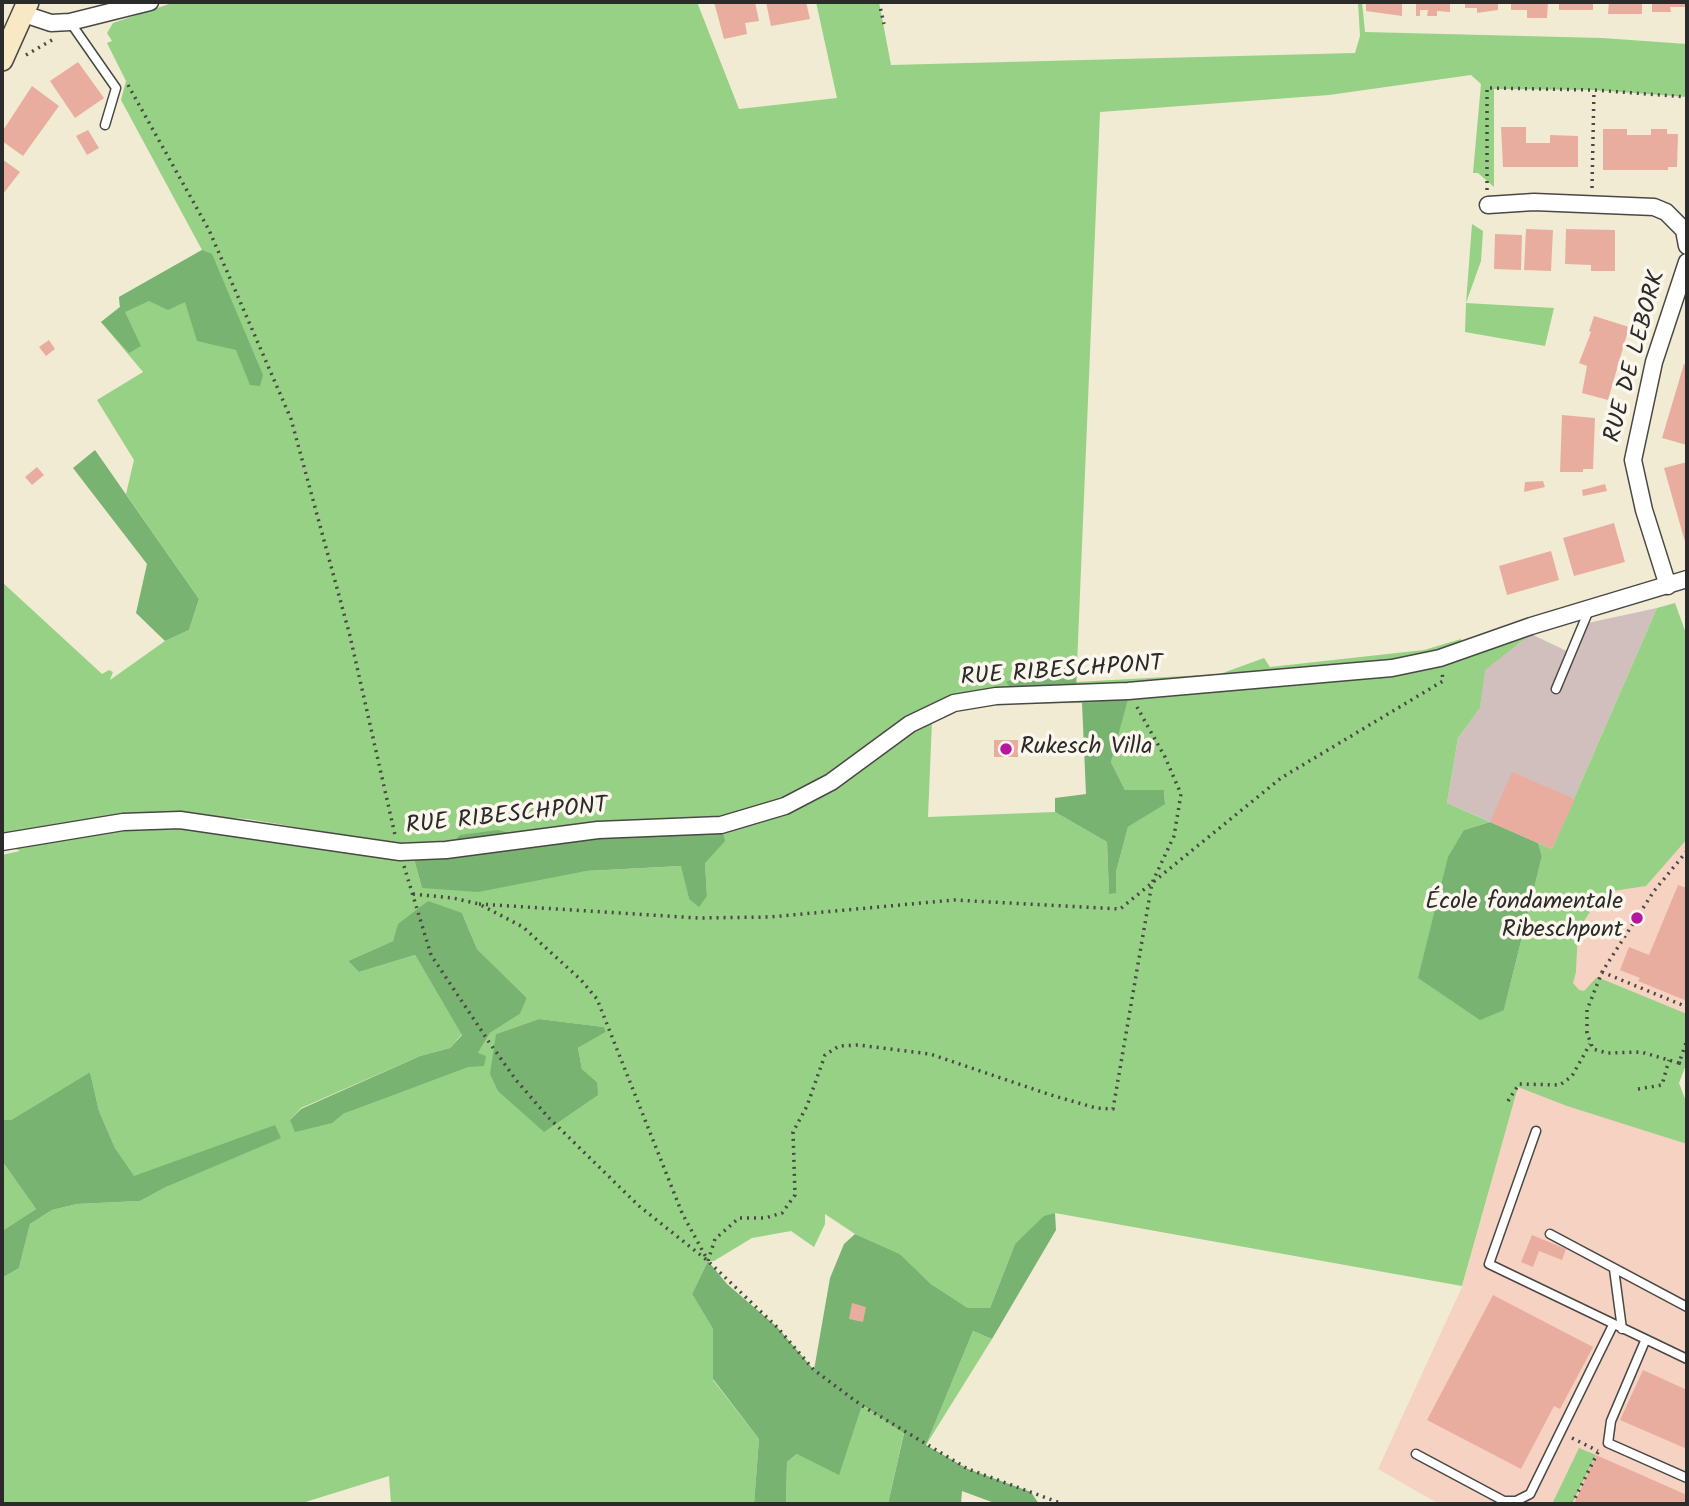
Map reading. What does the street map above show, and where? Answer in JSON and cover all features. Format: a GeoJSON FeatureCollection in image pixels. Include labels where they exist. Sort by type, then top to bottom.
{"type":"FeatureCollection","features":[{"type":"Feature","properties":{"kind":"main road"},"geometry":{"type":"LineString","coordinates":[[2,60],[26,8]]}},
{"type":"Feature","properties":{"kind":"street"},"geometry":{"type":"LineString","coordinates":[[26,8],[51,23],[70,22],[150,2]]}},
{"type":"Feature","properties":{"kind":"street","name":"RUE DE LEBORK"},"geometry":{"type":"LineString","coordinates":[[1488,205],[1534,201],[1654,207],[1666,212],[1685,230],[1687,246]]}},
{"type":"Feature","properties":{"kind":"street","name":"RUE DE LEBORK"},"geometry":{"type":"LineString","coordinates":[[1668,586],[1644,510],[1633,460],[1654,362],[1687,262]]}},
{"type":"Feature","properties":{"kind":"street","name":"RUE RIBESCHPONT"},"geometry":{"type":"LineString","coordinates":[[2,842],[123,822],[180,820],[400,852],[446,850],[598,830],[721,825],[785,806],[831,782],[910,724],[954,703],[996,696],[1128,691],[1392,668],[1440,658],[1490,639],[1687,579]]}},
{"type":"Feature","properties":{"kind":"lane"},"geometry":{"type":"LineString","coordinates":[[70,22],[116,88],[105,125]]}},
{"type":"Feature","properties":{"kind":"lane"},"geometry":{"type":"LineString","coordinates":[[1556,689],[1589,610]]}},
{"type":"Feature","properties":{"kind":"lane"},"geometry":{"type":"LineString","coordinates":[[1536,1131],[1489,1264],[1687,1359]]}},
{"type":"Feature","properties":{"kind":"lane"},"geometry":{"type":"LineString","coordinates":[[1550,1234],[1687,1307]]}},
{"type":"Feature","properties":{"kind":"lane"},"geometry":{"type":"LineString","coordinates":[[1525,1504],[1618,1327],[1614,1269]]}},
{"type":"Feature","properties":{"kind":"lane"},"geometry":{"type":"LineString","coordinates":[[1645,1341],[1611,1421],[1608,1443],[1687,1478]]}},
{"type":"Feature","properties":{"kind":"lane"},"geometry":{"type":"LineString","coordinates":[[1416,1454],[1504,1501],[1516,1501],[1530,1494]]}},
{"type":"Feature","properties":{"kind":"path"},"geometry":{"type":"LineString","coordinates":[[879,2],[884,24]]}},
{"type":"Feature","properties":{"kind":"path"},"geometry":{"type":"LineString","coordinates":[[127,82],[209,230],[291,419],[350,636],[400,852],[431,955],[516,1080],[639,1206],[708,1261],[777,1327],[814,1370],[861,1405],[968,1469],[1063,1504]]}},
{"type":"Feature","properties":{"kind":"path"},"geometry":{"type":"LineString","coordinates":[[1488,205],[1487,88],[1594,90],[1687,97]]}},
{"type":"Feature","properties":{"kind":"path"},"geometry":{"type":"LineString","coordinates":[[1592,204],[1594,90]]}},
{"type":"Feature","properties":{"kind":"path"},"geometry":{"type":"LineString","coordinates":[[413,894],[479,904],[698,918],[770,917],[954,900],[1121,909],[1281,778],[1443,681]]}},
{"type":"Feature","properties":{"kind":"path"},"geometry":{"type":"LineString","coordinates":[[708,1261],[715,1239],[739,1218],[765,1218],[782,1213],[795,1195],[793,1132],[807,1106],[825,1055],[839,1046],[858,1045],[930,1054],[1051,1095],[1096,1108],[1113,1109],[1152,883],[1174,836],[1181,794],[1165,757],[1128,691]]}},
{"type":"Feature","properties":{"kind":"path"},"geometry":{"type":"LineString","coordinates":[[1687,851],[1654,891],[1602,972],[1587,1010],[1587,1033],[1593,1049],[1607,1054],[1642,1052],[1687,1066]]}},
{"type":"Feature","properties":{"kind":"path"},"geometry":{"type":"LineString","coordinates":[[479,904],[523,927],[581,980],[597,999],[682,1213],[708,1261]]}},
{"type":"Feature","properties":{"kind":"path"},"geometry":{"type":"LineString","coordinates":[[1602,972],[1687,1007]]}},
{"type":"Feature","properties":{"kind":"path"},"geometry":{"type":"LineString","coordinates":[[1679,1063],[1687,1041]]}},
{"type":"Feature","properties":{"kind":"path"},"geometry":{"type":"LineString","coordinates":[[1508,1101],[1519,1084],[1560,1085],[1572,1076],[1591,1043]]}},
{"type":"Feature","properties":{"kind":"path"},"geometry":{"type":"LineString","coordinates":[[1638,1089],[1662,1084],[1670,1060]]}},
{"type":"Feature","properties":{"kind":"path"},"geometry":{"type":"LineString","coordinates":[[1561,1432],[1598,1451],[1573,1504]]}},
{"type":"Feature","properties":{"kind":"shaded area"},"geometry":{"type":"Polygon","coordinates":[[[1657,608],[1552,849],[1447,803],[1458,738],[1480,708],[1484,670],[1531,634],[1571,653],[1583,624],[1657,608]]]}},
{"type":"Feature","properties":{"kind":"shaded area"},"geometry":{"type":"Polygon","coordinates":[[[1687,720],[1687,1062],[1658,1134],[1687,1144],[1687,1504],[1572,1504],[1596,1455],[1579,1449],[1552,1504],[1439,1504],[1378,1469],[1462,1287],[1518,1087],[1576,972],[1578,930],[1594,906],[1613,891],[1687,720]]]}},
{"type":"Feature","properties":{"kind":"green space"},"geometry":{"type":"Polygon","coordinates":[[[175,2],[697,2],[739,109],[837,98],[816,2],[879,2],[891,65],[1355,53],[1360,36],[1358,2],[1362,2],[1365,32],[1602,38],[1687,44],[1687,97],[1594,90],[1494,89],[1494,187],[1478,173],[1473,173],[1481,84],[1471,75],[1329,95],[1100,112],[1077,665],[1057,658],[1076,692],[1076,682],[1220,674],[1264,658],[1270,667],[1424,650],[1461,639],[1465,656],[1531,634],[1485,670],[1480,708],[1458,738],[1447,803],[1490,822],[1464,830],[1504,1010],[1542,856],[1538,843],[1552,849],[1657,608],[1675,603],[1687,636],[1687,839],[1646,886],[1613,891],[1594,906],[1578,930],[1573,983],[1579,990],[1584,991],[1597,977],[1687,1014],[1687,1062],[1679,1083],[1687,1104],[1687,1144],[1567,1106],[1518,1087],[1462,1286],[1055,1213],[1015,1244],[990,1308],[968,1308],[931,1284],[900,1254],[855,1234],[825,1214],[825,1224],[814,1247],[791,1231],[752,1238],[714,1261],[708,1261],[692,1294],[713,1329],[713,1380],[759,1439],[754,1504],[391,1504],[389,1476],[299,1504],[2,1504],[2,1278],[19,1268],[30,1224],[52,1210],[77,1204],[140,1201],[168,1186],[134,1177],[115,1148],[99,1111],[90,1072],[11,1120],[2,1120],[2,855],[20,851],[11,847],[98,829],[179,824],[249,831],[393,860],[414,859],[422,888],[586,871],[682,866],[689,899],[707,896],[705,863],[452,843],[418,847],[247,819],[169,814],[106,817],[2,837],[2,582],[102,674],[109,670],[113,672],[110,680],[165,641],[189,630],[199,599],[126,494],[134,460],[97,400],[143,372],[101,322],[120,307],[119,297],[202,250],[121,100],[126,81],[107,43],[112,41],[107,33],[113,23],[175,2]],[[1087,699],[1082,703],[997,704],[956,711],[932,721],[928,817],[1055,812],[1107,842],[1109,893],[1116,893],[1116,872],[1128,827],[1165,803],[1164,790],[1125,790],[1111,762],[1127,699],[1087,699]],[[462,913],[399,924],[393,941],[348,961],[359,972],[415,955],[462,1034],[450,1048],[420,1056],[301,1108],[290,1120],[343,1114],[468,1066],[484,1066],[478,1053],[490,1033],[520,1014],[527,998],[477,949],[462,913]],[[539,1019],[496,1034],[597,1082],[582,1069],[578,1048],[606,1032],[604,1027],[539,1019]]]}},
{"type":"Feature","properties":{"kind":"green space"},"geometry":{"type":"Polygon","coordinates":[[[1472,224],[1483,231],[1481,261],[1466,303],[1472,224]]]}},
{"type":"Feature","properties":{"kind":"green space"},"geometry":{"type":"Polygon","coordinates":[[[202,250],[212,254],[263,375],[260,386],[250,385],[236,350],[197,341],[185,302],[168,310],[149,301],[125,312],[141,346],[129,353],[101,322],[120,307],[119,297],[202,250]]]}},
{"type":"Feature","properties":{"kind":"green space"},"geometry":{"type":"Polygon","coordinates":[[[1466,303],[1554,308],[1545,346],[1465,332],[1466,303]]]}},
{"type":"Feature","properties":{"kind":"green space"},"geometry":{"type":"Polygon","coordinates":[[[95,450],[199,599],[189,630],[165,641],[136,613],[147,564],[73,468],[95,450]]]}},
{"type":"Feature","properties":{"kind":"green space"},"geometry":{"type":"Polygon","coordinates":[[[1057,658],[1077,665],[1076,693],[1016,695],[1006,682],[1057,658]]]}},
{"type":"Feature","properties":{"kind":"green space"},"geometry":{"type":"Polygon","coordinates":[[[1087,699],[1128,699],[1111,762],[1125,790],[1164,790],[1165,804],[1128,827],[1116,872],[1116,893],[1109,894],[1107,842],[1055,812],[1055,798],[1086,794],[1082,703],[1087,699]]]}},
{"type":"Feature","properties":{"kind":"green space"},"geometry":{"type":"Polygon","coordinates":[[[1490,822],[1538,843],[1542,856],[1504,1010],[1480,1020],[1418,978],[1448,857],[1464,830],[1490,822]]]}},
{"type":"Feature","properties":{"kind":"green space"},"geometry":{"type":"Polygon","coordinates":[[[721,825],[725,841],[705,863],[707,896],[699,907],[689,899],[681,866],[586,871],[478,892],[422,888],[414,859],[445,850],[460,835],[498,830],[509,833],[510,841],[721,825]]]}},
{"type":"Feature","properties":{"kind":"green space"},"geometry":{"type":"Polygon","coordinates":[[[428,901],[462,913],[477,949],[527,998],[520,1014],[490,1033],[478,1053],[486,1056],[484,1066],[468,1067],[343,1114],[332,1123],[295,1132],[290,1120],[301,1109],[420,1056],[450,1048],[462,1035],[415,955],[359,972],[348,961],[393,941],[398,924],[428,901]]]}},
{"type":"Feature","properties":{"kind":"green space"},"geometry":{"type":"Polygon","coordinates":[[[539,1019],[604,1027],[606,1032],[578,1048],[582,1069],[597,1082],[598,1095],[544,1132],[498,1091],[490,1074],[496,1034],[539,1019]]]}},
{"type":"Feature","properties":{"kind":"green space"},"geometry":{"type":"Polygon","coordinates":[[[90,1072],[99,1111],[115,1148],[134,1176],[275,1125],[281,1138],[168,1186],[140,1201],[77,1204],[52,1210],[30,1224],[19,1268],[2,1278],[2,1231],[36,1209],[2,1161],[2,1120],[11,1120],[90,1072]]]}},
{"type":"Feature","properties":{"kind":"green space"},"geometry":{"type":"Polygon","coordinates":[[[2,1161],[36,1209],[2,1231],[2,1161]]]}},
{"type":"Feature","properties":{"kind":"green space"},"geometry":{"type":"Polygon","coordinates":[[[1055,1213],[1056,1230],[992,1339],[973,1331],[926,1445],[968,1469],[1031,1492],[1039,1504],[997,1504],[962,1491],[961,1504],[888,1504],[904,1433],[862,1405],[839,1475],[797,1454],[787,1462],[786,1504],[754,1504],[759,1439],[713,1379],[713,1329],[692,1294],[708,1261],[727,1284],[777,1327],[814,1370],[830,1278],[844,1244],[855,1234],[900,1254],[931,1284],[968,1308],[990,1308],[1015,1244],[1044,1216],[1055,1213]]]}},
{"type":"Feature","properties":{"kind":"green space"},"geometry":{"type":"Polygon","coordinates":[[[973,1331],[992,1339],[926,1445],[973,1331]]]}},
{"type":"Feature","properties":{"kind":"green space"},"geometry":{"type":"Polygon","coordinates":[[[861,1405],[904,1432],[888,1504],[786,1504],[787,1462],[861,1405]]]}},
{"type":"Feature","properties":{"kind":"green space"},"geometry":{"type":"Polygon","coordinates":[[[1579,1448],[1596,1455],[1572,1504],[1552,1504],[1579,1448]]]}},
{"type":"Feature","properties":{"kind":"building"},"geometry":{"type":"Polygon","coordinates":[[[714,2],[755,2],[759,21],[745,23],[747,34],[724,39],[714,2]]]}},
{"type":"Feature","properties":{"kind":"building"},"geometry":{"type":"Polygon","coordinates":[[[766,2],[806,2],[810,19],[771,26],[766,2]]]}},
{"type":"Feature","properties":{"kind":"building"},"geometry":{"type":"Polygon","coordinates":[[[1366,2],[1402,2],[1402,16],[1366,11],[1366,2]]]}},
{"type":"Feature","properties":{"kind":"building"},"geometry":{"type":"Polygon","coordinates":[[[1416,2],[1450,2],[1450,12],[1437,11],[1437,16],[1427,16],[1428,10],[1420,10],[1420,16],[1416,16],[1416,2]]]}},
{"type":"Feature","properties":{"kind":"building"},"geometry":{"type":"Polygon","coordinates":[[[1465,2],[1498,2],[1498,10],[1477,13],[1477,8],[1465,8],[1465,2]]]}},
{"type":"Feature","properties":{"kind":"building"},"geometry":{"type":"Polygon","coordinates":[[[1511,2],[1548,2],[1547,18],[1527,18],[1527,10],[1511,10],[1511,2]]]}},
{"type":"Feature","properties":{"kind":"building"},"geometry":{"type":"Polygon","coordinates":[[[1559,2],[1593,2],[1593,10],[1559,10],[1559,2]]]}},
{"type":"Feature","properties":{"kind":"building"},"geometry":{"type":"Polygon","coordinates":[[[1609,2],[1642,2],[1642,14],[1608,14],[1609,2]]]}},
{"type":"Feature","properties":{"kind":"building"},"geometry":{"type":"Polygon","coordinates":[[[1652,2],[1686,2],[1686,7],[1670,7],[1671,12],[1652,12],[1652,2]]]}},
{"type":"Feature","properties":{"kind":"building"},"geometry":{"type":"Polygon","coordinates":[[[78,62],[104,98],[75,118],[50,81],[78,62]]]}},
{"type":"Feature","properties":{"kind":"building"},"geometry":{"type":"Polygon","coordinates":[[[32,86],[59,106],[23,156],[2,141],[2,132],[32,86]]]}},
{"type":"Feature","properties":{"kind":"building"},"geometry":{"type":"Polygon","coordinates":[[[1501,127],[1526,127],[1526,143],[1550,143],[1550,135],[1578,136],[1578,167],[1503,167],[1501,127]]]}},
{"type":"Feature","properties":{"kind":"building"},"geometry":{"type":"Polygon","coordinates":[[[1603,129],[1627,129],[1627,135],[1651,135],[1651,129],[1667,129],[1667,134],[1678,134],[1677,167],[1668,167],[1668,170],[1603,170],[1603,129]]]}},
{"type":"Feature","properties":{"kind":"building"},"geometry":{"type":"Polygon","coordinates":[[[88,130],[99,148],[87,155],[76,136],[88,130]]]}},
{"type":"Feature","properties":{"kind":"building"},"geometry":{"type":"Polygon","coordinates":[[[2,159],[20,172],[3,194],[2,193],[2,159]]]}},
{"type":"Feature","properties":{"kind":"building"},"geometry":{"type":"Polygon","coordinates":[[[1526,229],[1553,230],[1551,271],[1524,270],[1526,229]]]}},
{"type":"Feature","properties":{"kind":"building"},"geometry":{"type":"Polygon","coordinates":[[[1566,229],[1615,230],[1615,271],[1591,271],[1591,265],[1565,264],[1566,229]]]}},
{"type":"Feature","properties":{"kind":"building"},"geometry":{"type":"Polygon","coordinates":[[[1495,234],[1522,235],[1521,270],[1494,269],[1495,234]]]}},
{"type":"Feature","properties":{"kind":"building"},"geometry":{"type":"Polygon","coordinates":[[[1594,316],[1629,327],[1608,400],[1582,393],[1587,366],[1579,363],[1594,316]]]}},
{"type":"Feature","properties":{"kind":"building"},"geometry":{"type":"Polygon","coordinates":[[[49,340],[55,349],[46,356],[39,347],[49,340]]]}},
{"type":"Feature","properties":{"kind":"building"},"geometry":{"type":"Polygon","coordinates":[[[1684,364],[1687,365],[1687,445],[1662,438],[1684,364]]]}},
{"type":"Feature","properties":{"kind":"building"},"geometry":{"type":"Polygon","coordinates":[[[1562,415],[1595,418],[1593,469],[1560,472],[1562,415]]]}},
{"type":"Feature","properties":{"kind":"building"},"geometry":{"type":"Polygon","coordinates":[[[1687,462],[1687,541],[1685,542],[1664,468],[1687,462]]]}},
{"type":"Feature","properties":{"kind":"building"},"geometry":{"type":"Polygon","coordinates":[[[37,467],[44,475],[32,485],[25,477],[37,467]]]}},
{"type":"Feature","properties":{"kind":"building"},"geometry":{"type":"Polygon","coordinates":[[[1543,481],[1545,487],[1524,492],[1525,482],[1543,481]]]}},
{"type":"Feature","properties":{"kind":"building"},"geometry":{"type":"Polygon","coordinates":[[[1605,484],[1607,491],[1583,496],[1582,490],[1605,484]]]}},
{"type":"Feature","properties":{"kind":"building"},"geometry":{"type":"Polygon","coordinates":[[[1614,523],[1625,562],[1574,576],[1563,538],[1614,523]]]}},
{"type":"Feature","properties":{"kind":"building"},"geometry":{"type":"Polygon","coordinates":[[[1551,551],[1559,580],[1507,595],[1499,566],[1551,551]]]}},
{"type":"Feature","properties":{"kind":"building","name":"Rukesch Villa"},"geometry":{"type":"Polygon","coordinates":[[[994,740],[1018,740],[1018,757],[994,757],[994,740]]]}},
{"type":"Feature","properties":{"kind":"building"},"geometry":{"type":"Polygon","coordinates":[[[1512,772],[1575,799],[1552,849],[1490,822],[1512,772]]]}},
{"type":"Feature","properties":{"kind":"building"},"geometry":{"type":"Polygon","coordinates":[[[1678,885],[1687,888],[1687,1001],[1638,981],[1640,978],[1620,970],[1629,947],[1649,955],[1678,885]]]}},
{"type":"Feature","properties":{"kind":"building"},"geometry":{"type":"Polygon","coordinates":[[[1532,1235],[1566,1249],[1562,1260],[1539,1251],[1533,1267],[1521,1262],[1532,1235]]]}},
{"type":"Feature","properties":{"kind":"building"},"geometry":{"type":"Polygon","coordinates":[[[1493,1295],[1593,1347],[1560,1409],[1554,1406],[1521,1469],[1427,1420],[1493,1295]]]}},
{"type":"Feature","properties":{"kind":"building"},"geometry":{"type":"Polygon","coordinates":[[[852,1303],[866,1307],[863,1322],[849,1319],[852,1303]]]}},
{"type":"Feature","properties":{"kind":"building"},"geometry":{"type":"Polygon","coordinates":[[[1643,1370],[1687,1390],[1687,1449],[1620,1420],[1643,1370]]]}},
{"type":"Feature","properties":{"kind":"building"},"geometry":{"type":"Polygon","coordinates":[[[1596,1455],[1687,1495],[1687,1504],[1574,1504],[1596,1455]]]}},
{"type":"Feature","properties":{"kind":"place","name":"Rukesch Villa"},"geometry":{"type":"Point","coordinates":[1006,749]}},
{"type":"Feature","properties":{"kind":"place","name":"École fondamentale Ribeschpont"},"geometry":{"type":"Point","coordinates":[1637,918]}}]}
